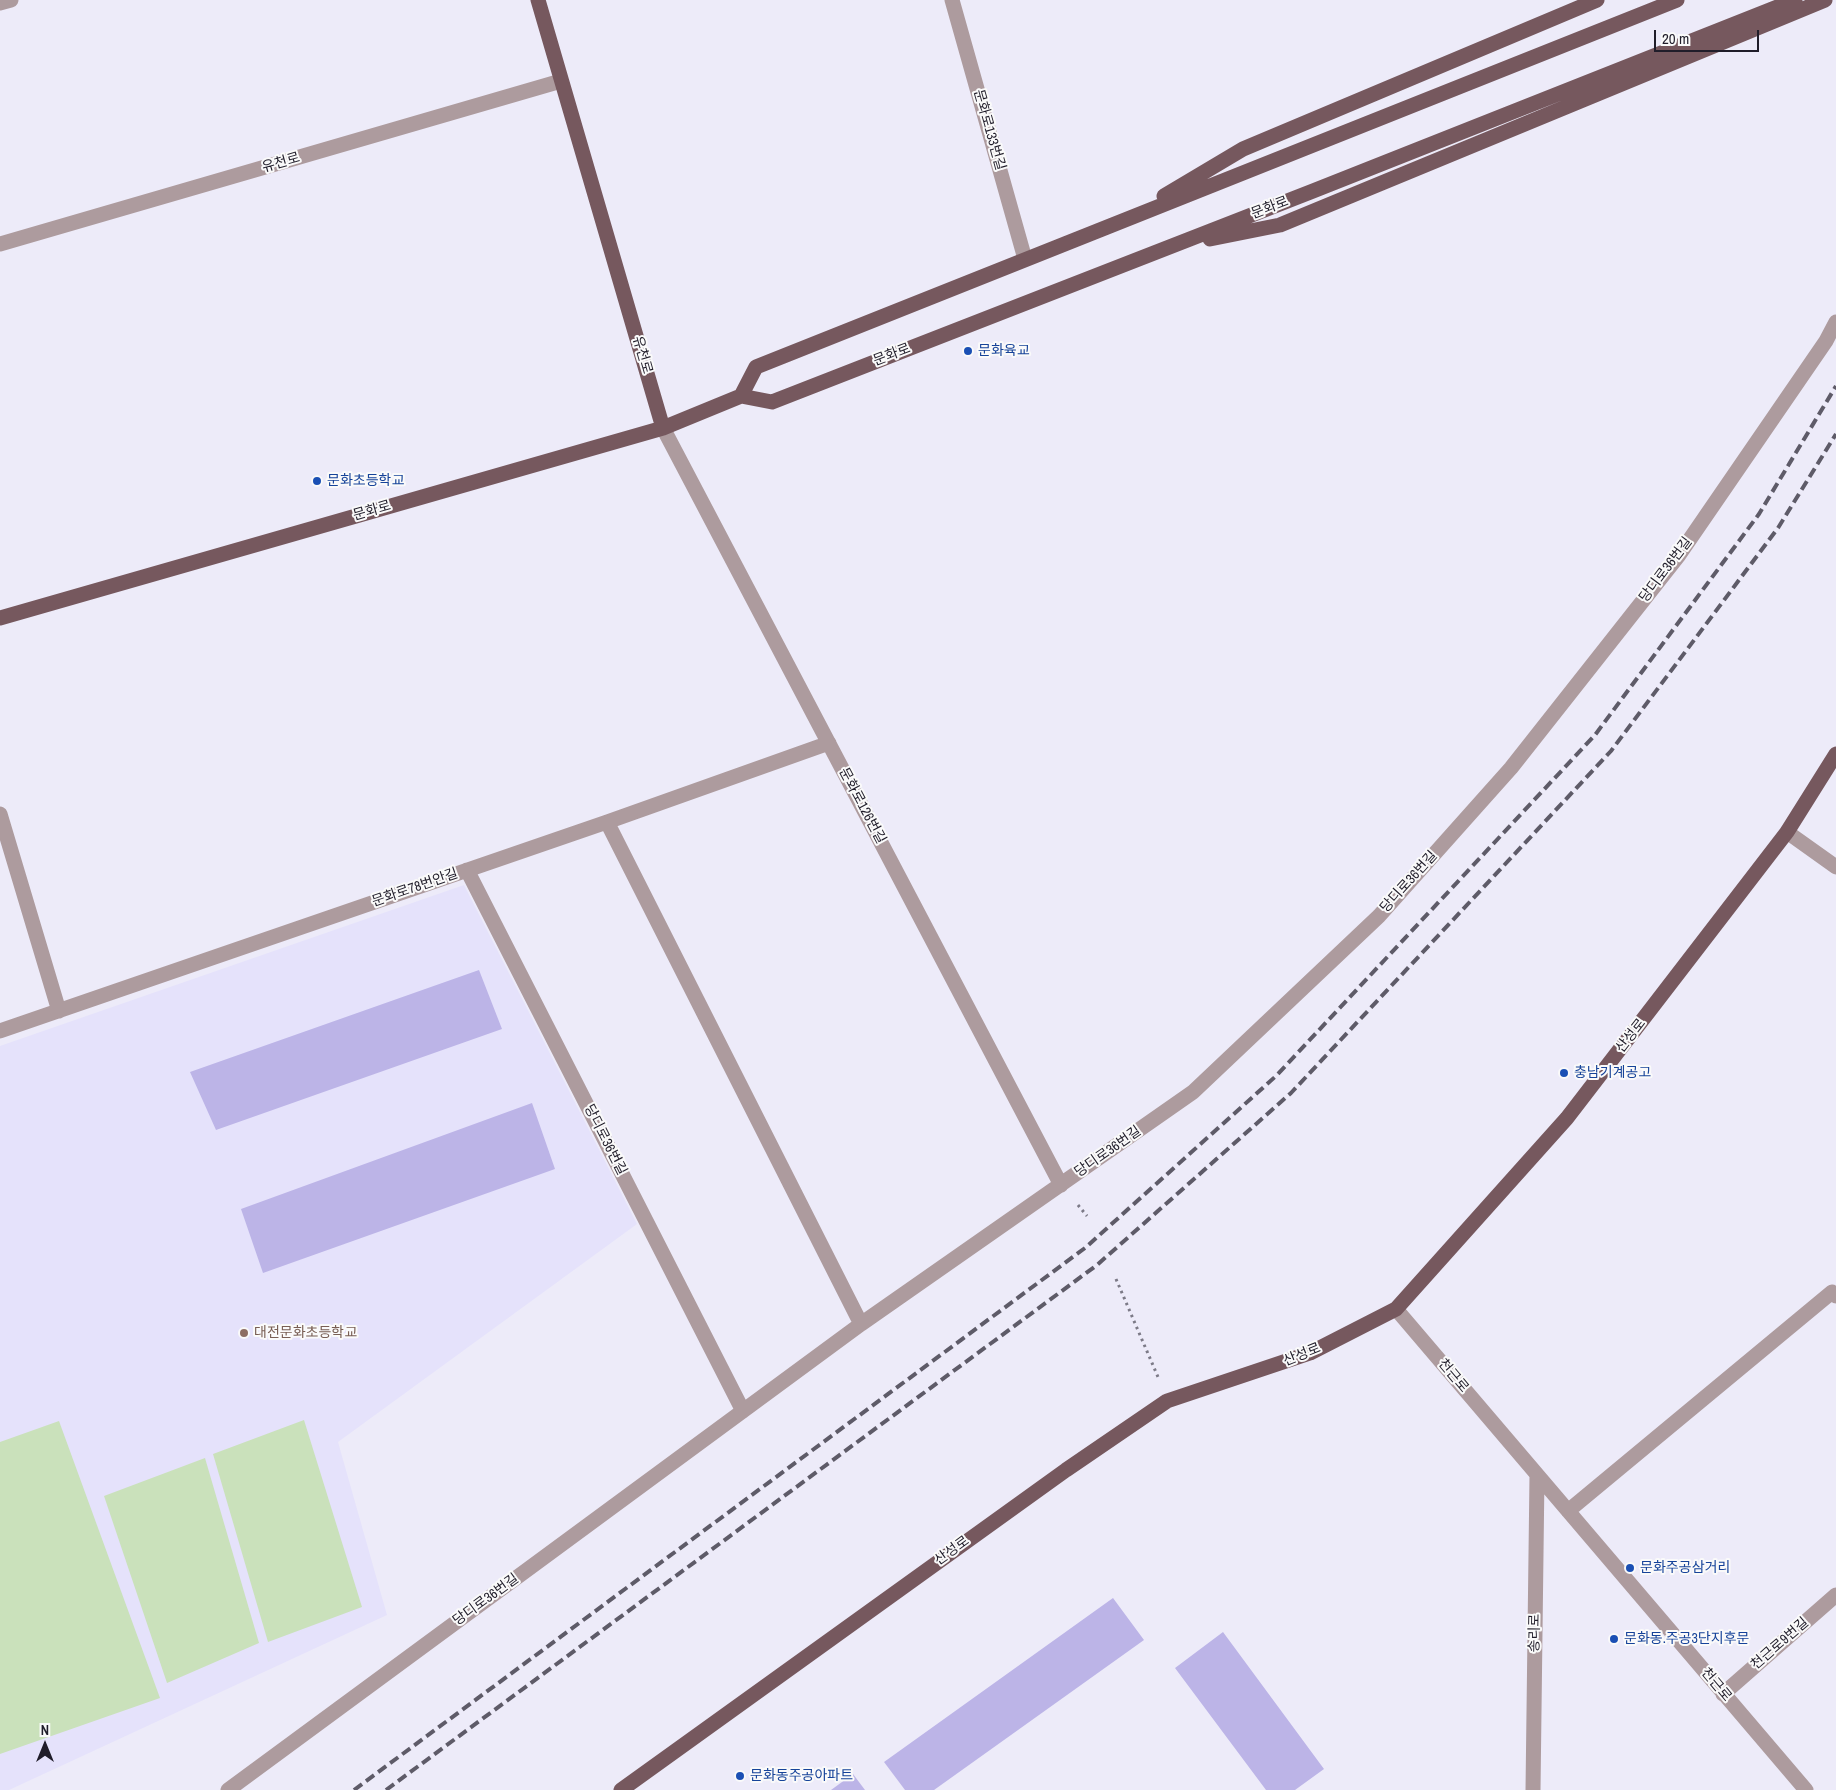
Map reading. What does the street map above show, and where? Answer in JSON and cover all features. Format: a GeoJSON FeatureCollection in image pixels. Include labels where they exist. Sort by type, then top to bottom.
{"type":"FeatureCollection","features":[{"type":"Feature","properties":{"kind":"main road","name":"유천로"},"geometry":{"type":"LineString","coordinates":[[538,0],[663,428]]}},
{"type":"Feature","properties":{"kind":"main road"},"geometry":{"type":"LineString","coordinates":[[1124,220],[1243,148],[1597,0]]}},
{"type":"Feature","properties":{"kind":"main road"},"geometry":{"type":"LineString","coordinates":[[741,396],[756,367],[1677,0]]}},
{"type":"Feature","properties":{"kind":"main road","name":"문화로"},"geometry":{"type":"LineString","coordinates":[[0,618],[663,428],[741,396],[772,402],[1313,192],[1795,0]]}},
{"type":"Feature","properties":{"kind":"main road"},"geometry":{"type":"LineString","coordinates":[[1171,247],[1280,225],[1825,0]]}},
{"type":"Feature","properties":{"kind":"main road","name":"산성로"},"geometry":{"type":"LineString","coordinates":[[621,1790],[1058,1475],[1168,1401],[1310,1353],[1396,1309],[1567,1118],[1787,832],[1836,754]]}},
{"type":"Feature","properties":{"kind":"street"},"geometry":{"type":"LineString","coordinates":[[0,3],[11,0]]}},
{"type":"Feature","properties":{"kind":"street","name":"문화로133번길"},"geometry":{"type":"LineString","coordinates":[[952,0],[1025,259]]}},
{"type":"Feature","properties":{"kind":"street","name":"유천로"},"geometry":{"type":"LineString","coordinates":[[0,244],[561,81]]}},
{"type":"Feature","properties":{"kind":"street","name":"당디로36번길"},"geometry":{"type":"LineString","coordinates":[[228,1790],[861,1324],[1193,1092],[1386,908],[1511,768],[1679,555],[1826,341],[1836,322]]}},
{"type":"Feature","properties":{"kind":"street","name":"문화로126번길"},"geometry":{"type":"LineString","coordinates":[[663,428],[1061,1185]]}},
{"type":"Feature","properties":{"kind":"street","name":"문화로78번안길"},"geometry":{"type":"LineString","coordinates":[[0,1031],[607,822],[829,742]]}},
{"type":"Feature","properties":{"kind":"street"},"geometry":{"type":"LineString","coordinates":[[0,814],[59,1011]]}},
{"type":"Feature","properties":{"kind":"street"},"geometry":{"type":"LineString","coordinates":[[607,822],[861,1324]]}},
{"type":"Feature","properties":{"kind":"street"},"geometry":{"type":"LineString","coordinates":[[1787,832],[1836,867]]}},
{"type":"Feature","properties":{"kind":"street","name":"당디로36번길"},"geometry":{"type":"LineString","coordinates":[[467,870],[743,1411]]}},
{"type":"Feature","properties":{"kind":"street"},"geometry":{"type":"LineString","coordinates":[[1568,1511],[1832,1292],[1836,1296]]}},
{"type":"Feature","properties":{"kind":"street","name":"천근로"},"geometry":{"type":"LineString","coordinates":[[1396,1309],[1806,1790]]}},
{"type":"Feature","properties":{"kind":"street","name":"송리로"},"geometry":{"type":"LineString","coordinates":[[1534,1790],[1537,1475]]}},
{"type":"Feature","properties":{"kind":"street","name":"천근로9번길"},"geometry":{"type":"LineString","coordinates":[[1724,1694],[1836,1595]]}},
{"type":"Feature","properties":{"kind":"path"},"geometry":{"type":"LineString","coordinates":[[1116,1278],[1168,1401]]}},
{"type":"Feature","properties":{"kind":"shaded area","name":"대전문화초등학교"},"geometry":{"type":"Polygon","coordinates":[[[464,885],[637,1224],[338,1442],[387,1615],[9,1790],[0,1790],[0,1046],[464,885]]]}},
{"type":"Feature","properties":{"kind":"green space"},"geometry":{"type":"Polygon","coordinates":[[[304,1420],[362,1607],[268,1642],[213,1454],[304,1420]]]}},
{"type":"Feature","properties":{"kind":"green space"},"geometry":{"type":"Polygon","coordinates":[[[59,1421],[160,1698],[0,1754],[0,1442],[59,1421]]]}},
{"type":"Feature","properties":{"kind":"green space"},"geometry":{"type":"Polygon","coordinates":[[[205,1458],[259,1643],[167,1683],[104,1496],[205,1458]]]}},
{"type":"Feature","properties":{"kind":"building"},"geometry":{"type":"Polygon","coordinates":[[[479,970],[502,1029],[216,1130],[190,1072],[479,970]]]}},
{"type":"Feature","properties":{"kind":"building"},"geometry":{"type":"Polygon","coordinates":[[[532,1103],[555,1169],[263,1273],[241,1209],[532,1103]]]}},
{"type":"Feature","properties":{"kind":"building"},"geometry":{"type":"Polygon","coordinates":[[[1113,1598],[1144,1640],[934,1790],[905,1790],[884,1762],[1113,1598]]]}},
{"type":"Feature","properties":{"kind":"building"},"geometry":{"type":"Polygon","coordinates":[[[1223,1632],[1324,1769],[1295,1790],[1266,1790],[1175,1668],[1223,1632]]]}},
{"type":"Feature","properties":{"kind":"building"},"geometry":{"type":"Polygon","coordinates":[[[853,1774],[865,1790],[831,1790],[853,1774]]]}},
{"type":"Feature","properties":{"kind":"railway"},"geometry":{"type":"LineString","coordinates":[[354,1790],[1085,1248],[1276,1076],[1595,735],[1759,514],[1836,386]]}},
{"type":"Feature","properties":{"kind":"railway"},"geometry":{"type":"LineString","coordinates":[[386,1790],[1097,1265],[1291,1093],[1611,751],[1778,528],[1836,434]]}},
{"type":"Feature","properties":{"kind":"place","name":"문화육교"},"geometry":{"type":"Point","coordinates":[968,351]}},
{"type":"Feature","properties":{"kind":"place","name":"문화초등학교"},"geometry":{"type":"Point","coordinates":[317,481]}},
{"type":"Feature","properties":{"kind":"place","name":"충남기계공고"},"geometry":{"type":"Point","coordinates":[1564,1073]}},
{"type":"Feature","properties":{"kind":"place","name":"대전문화초등학교"},"geometry":{"type":"Point","coordinates":[244,1333]}},
{"type":"Feature","properties":{"kind":"place","name":"문화주공삼거리"},"geometry":{"type":"Point","coordinates":[1630,1568]}},
{"type":"Feature","properties":{"kind":"place","name":"문화동.주공3단지후문"},"geometry":{"type":"Point","coordinates":[1614,1639]}},
{"type":"Feature","properties":{"kind":"place","name":"문화동주공아파트"},"geometry":{"type":"Point","coordinates":[740,1776]}}]}
